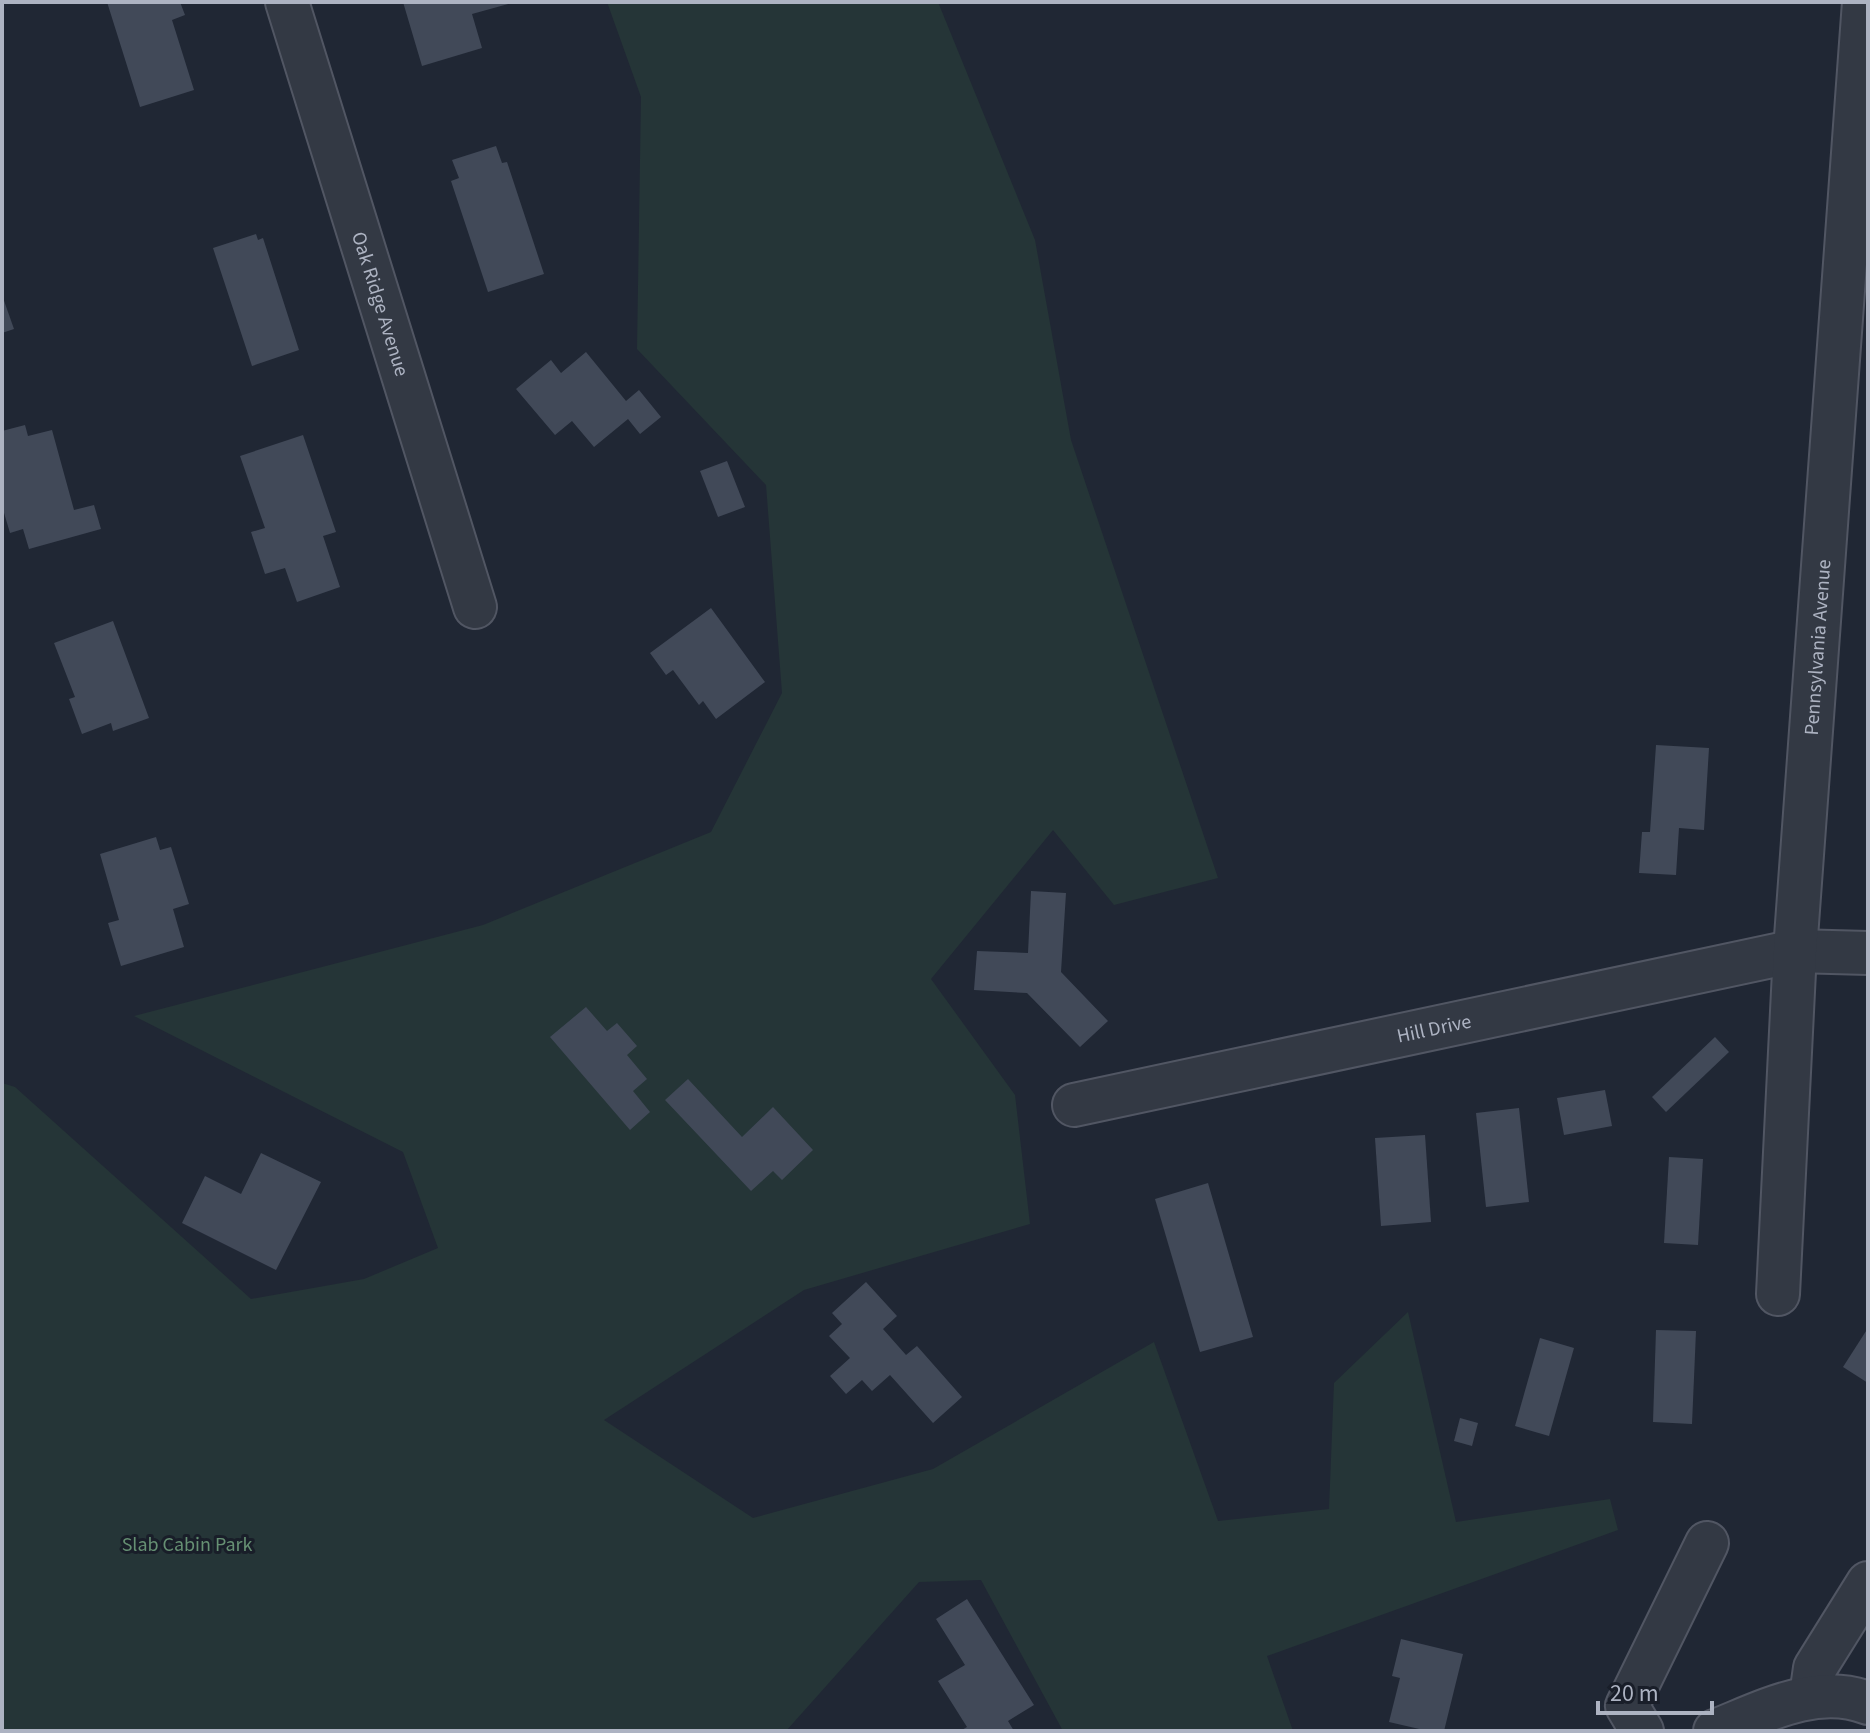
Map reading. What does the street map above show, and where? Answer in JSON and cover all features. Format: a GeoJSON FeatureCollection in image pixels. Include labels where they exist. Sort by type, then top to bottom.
{"type":"FeatureCollection","features":[{"type":"Feature","properties":{"kind":"street","name":"Oak Ridge Avenue"},"geometry":{"type":"LineString","coordinates":[[287,2],[475,607]]}},
{"type":"Feature","properties":{"kind":"street","name":"Pennsylvania Avenue"},"geometry":{"type":"LineString","coordinates":[[1778,1294],[1795,951],[1864,2]]}},
{"type":"Feature","properties":{"kind":"street","name":"Hill Drive"},"geometry":{"type":"LineString","coordinates":[[1074,1105],[1795,951],[1868,953]]}},
{"type":"Feature","properties":{"kind":"street"},"geometry":{"type":"LineString","coordinates":[[1642,1731],[1627,1706],[1707,1543]]}},
{"type":"Feature","properties":{"kind":"street"},"geometry":{"type":"LineString","coordinates":[[1811,1696],[1815,1668],[1868,1583]]}},
{"type":"Feature","properties":{"kind":"street"},"geometry":{"type":"LineString","coordinates":[[1715,1731],[1811,1696],[1841,1696],[1868,1703]]}},
{"type":"Feature","properties":{"kind":"green space","name":"Slab Cabin Park"},"geometry":{"type":"Polygon","coordinates":[[[607,2],[938,2],[1035,240],[1071,440],[1218,878],[1114,905],[1053,830],[931,979],[1015,1095],[1030,1224],[804,1290],[604,1420],[753,1518],[933,1469],[1154,1342],[1218,1521],[1329,1509],[1334,1383],[1408,1312],[1456,1522],[1610,1499],[1618,1530],[1267,1656],[1293,1731],[1063,1731],[981,1580],[919,1582],[786,1731],[2,1731],[2,1083],[15,1087],[251,1299],[364,1279],[438,1248],[403,1152],[134,1016],[483,925],[711,832],[782,693],[766,485],[637,349],[641,97],[607,2]]]}},
{"type":"Feature","properties":{"kind":"building"},"geometry":{"type":"Polygon","coordinates":[[[107,2],[180,2],[185,15],[172,20],[194,90],[140,107],[107,2]]]}},
{"type":"Feature","properties":{"kind":"building"},"geometry":{"type":"Polygon","coordinates":[[[403,2],[512,3],[472,14],[482,48],[422,66],[403,2]]]}},
{"type":"Feature","properties":{"kind":"building"},"geometry":{"type":"Polygon","coordinates":[[[496,146],[502,163],[507,162],[544,274],[488,292],[451,181],[459,178],[452,160],[496,146]]]}},
{"type":"Feature","properties":{"kind":"building"},"geometry":{"type":"Polygon","coordinates":[[[256,234],[258,240],[263,238],[299,350],[252,366],[213,248],[256,234]]]}},
{"type":"Feature","properties":{"kind":"building"},"geometry":{"type":"Polygon","coordinates":[[[2,295],[14,329],[2,333],[2,295]]]}},
{"type":"Feature","properties":{"kind":"building"},"geometry":{"type":"Polygon","coordinates":[[[586,352],[626,401],[639,390],[661,417],[640,434],[628,419],[594,447],[572,421],[555,435],[516,389],[551,360],[561,373],[586,352]]]}},
{"type":"Feature","properties":{"kind":"building"},"geometry":{"type":"Polygon","coordinates":[[[25,425],[28,436],[52,430],[74,510],[94,505],[101,529],[29,549],[23,529],[10,533],[2,506],[2,431],[25,425]]]}},
{"type":"Feature","properties":{"kind":"building"},"geometry":{"type":"Polygon","coordinates":[[[303,435],[336,532],[323,536],[340,587],[297,602],[285,568],[265,574],[251,532],[265,528],[240,456],[303,435]]]}},
{"type":"Feature","properties":{"kind":"building"},"geometry":{"type":"Polygon","coordinates":[[[727,461],[745,507],[718,517],[700,471],[727,461]]]}},
{"type":"Feature","properties":{"kind":"building"},"geometry":{"type":"Polygon","coordinates":[[[711,608],[765,682],[716,719],[703,701],[699,705],[673,670],[666,675],[650,653],[711,608]]]}},
{"type":"Feature","properties":{"kind":"building"},"geometry":{"type":"Polygon","coordinates":[[[113,621],[149,718],[113,731],[111,723],[82,734],[69,699],[75,697],[54,643],[113,621]]]}},
{"type":"Feature","properties":{"kind":"building"},"geometry":{"type":"Polygon","coordinates":[[[1656,745],[1709,748],[1704,830],[1679,828],[1676,875],[1639,873],[1642,832],[1650,832],[1656,745]]]}},
{"type":"Feature","properties":{"kind":"building"},"geometry":{"type":"Polygon","coordinates":[[[156,837],[160,850],[171,847],[189,904],[173,909],[184,947],[121,966],[108,923],[119,920],[100,854],[156,837]]]}},
{"type":"Feature","properties":{"kind":"building"},"geometry":{"type":"Polygon","coordinates":[[[1031,891],[1066,893],[1061,972],[1108,1021],[1080,1047],[1027,993],[974,990],[977,951],[1028,953],[1031,891]]]}},
{"type":"Feature","properties":{"kind":"building"},"geometry":{"type":"Polygon","coordinates":[[[586,1007],[607,1031],[617,1023],[637,1046],[627,1055],[647,1079],[633,1091],[650,1112],[630,1130],[550,1037],[586,1007]]]}},
{"type":"Feature","properties":{"kind":"building"},"geometry":{"type":"Polygon","coordinates":[[[1715,1037],[1729,1052],[1666,1112],[1652,1097],[1715,1037]]]}},
{"type":"Feature","properties":{"kind":"building"},"geometry":{"type":"Polygon","coordinates":[[[688,1079],[742,1137],[773,1107],[813,1150],[782,1180],[773,1171],[751,1191],[665,1100],[688,1079]]]}},
{"type":"Feature","properties":{"kind":"building"},"geometry":{"type":"Polygon","coordinates":[[[1605,1090],[1612,1126],[1564,1135],[1557,1098],[1605,1090]]]}},
{"type":"Feature","properties":{"kind":"building"},"geometry":{"type":"Polygon","coordinates":[[[1519,1108],[1529,1202],[1486,1207],[1476,1113],[1519,1108]]]}},
{"type":"Feature","properties":{"kind":"building"},"geometry":{"type":"Polygon","coordinates":[[[1425,1135],[1431,1222],[1381,1226],[1375,1138],[1425,1135]]]}},
{"type":"Feature","properties":{"kind":"building"},"geometry":{"type":"Polygon","coordinates":[[[261,1153],[321,1182],[276,1270],[182,1223],[205,1176],[241,1194],[261,1153]]]}},
{"type":"Feature","properties":{"kind":"building"},"geometry":{"type":"Polygon","coordinates":[[[1669,1157],[1703,1159],[1698,1245],[1664,1243],[1669,1157]]]}},
{"type":"Feature","properties":{"kind":"building"},"geometry":{"type":"Polygon","coordinates":[[[1208,1183],[1253,1337],[1200,1352],[1155,1199],[1208,1183]]]}},
{"type":"Feature","properties":{"kind":"building"},"geometry":{"type":"Polygon","coordinates":[[[866,1282],[897,1316],[883,1329],[906,1355],[917,1346],[962,1397],[933,1423],[890,1375],[872,1391],[862,1380],[846,1394],[830,1376],[850,1358],[829,1336],[842,1324],[832,1313],[866,1282]]]}},
{"type":"Feature","properties":{"kind":"building"},"geometry":{"type":"Polygon","coordinates":[[[1868,1328],[1868,1383],[1843,1367],[1868,1328]]]}},
{"type":"Feature","properties":{"kind":"building"},"geometry":{"type":"Polygon","coordinates":[[[1656,1330],[1696,1331],[1692,1424],[1653,1422],[1656,1330]]]}},
{"type":"Feature","properties":{"kind":"building"},"geometry":{"type":"Polygon","coordinates":[[[1540,1338],[1574,1348],[1549,1436],[1515,1426],[1540,1338]]]}},
{"type":"Feature","properties":{"kind":"building"},"geometry":{"type":"Polygon","coordinates":[[[1460,1418],[1478,1423],[1472,1446],[1454,1441],[1460,1418]]]}},
{"type":"Feature","properties":{"kind":"building"},"geometry":{"type":"Polygon","coordinates":[[[967,1599],[1034,1705],[1008,1721],[1014,1731],[960,1731],[967,1727],[938,1681],[965,1665],[936,1619],[967,1599]]]}},
{"type":"Feature","properties":{"kind":"building"},"geometry":{"type":"Polygon","coordinates":[[[1401,1639],[1463,1654],[1444,1731],[1428,1731],[1389,1722],[1400,1678],[1392,1676],[1401,1639]]]}}]}
